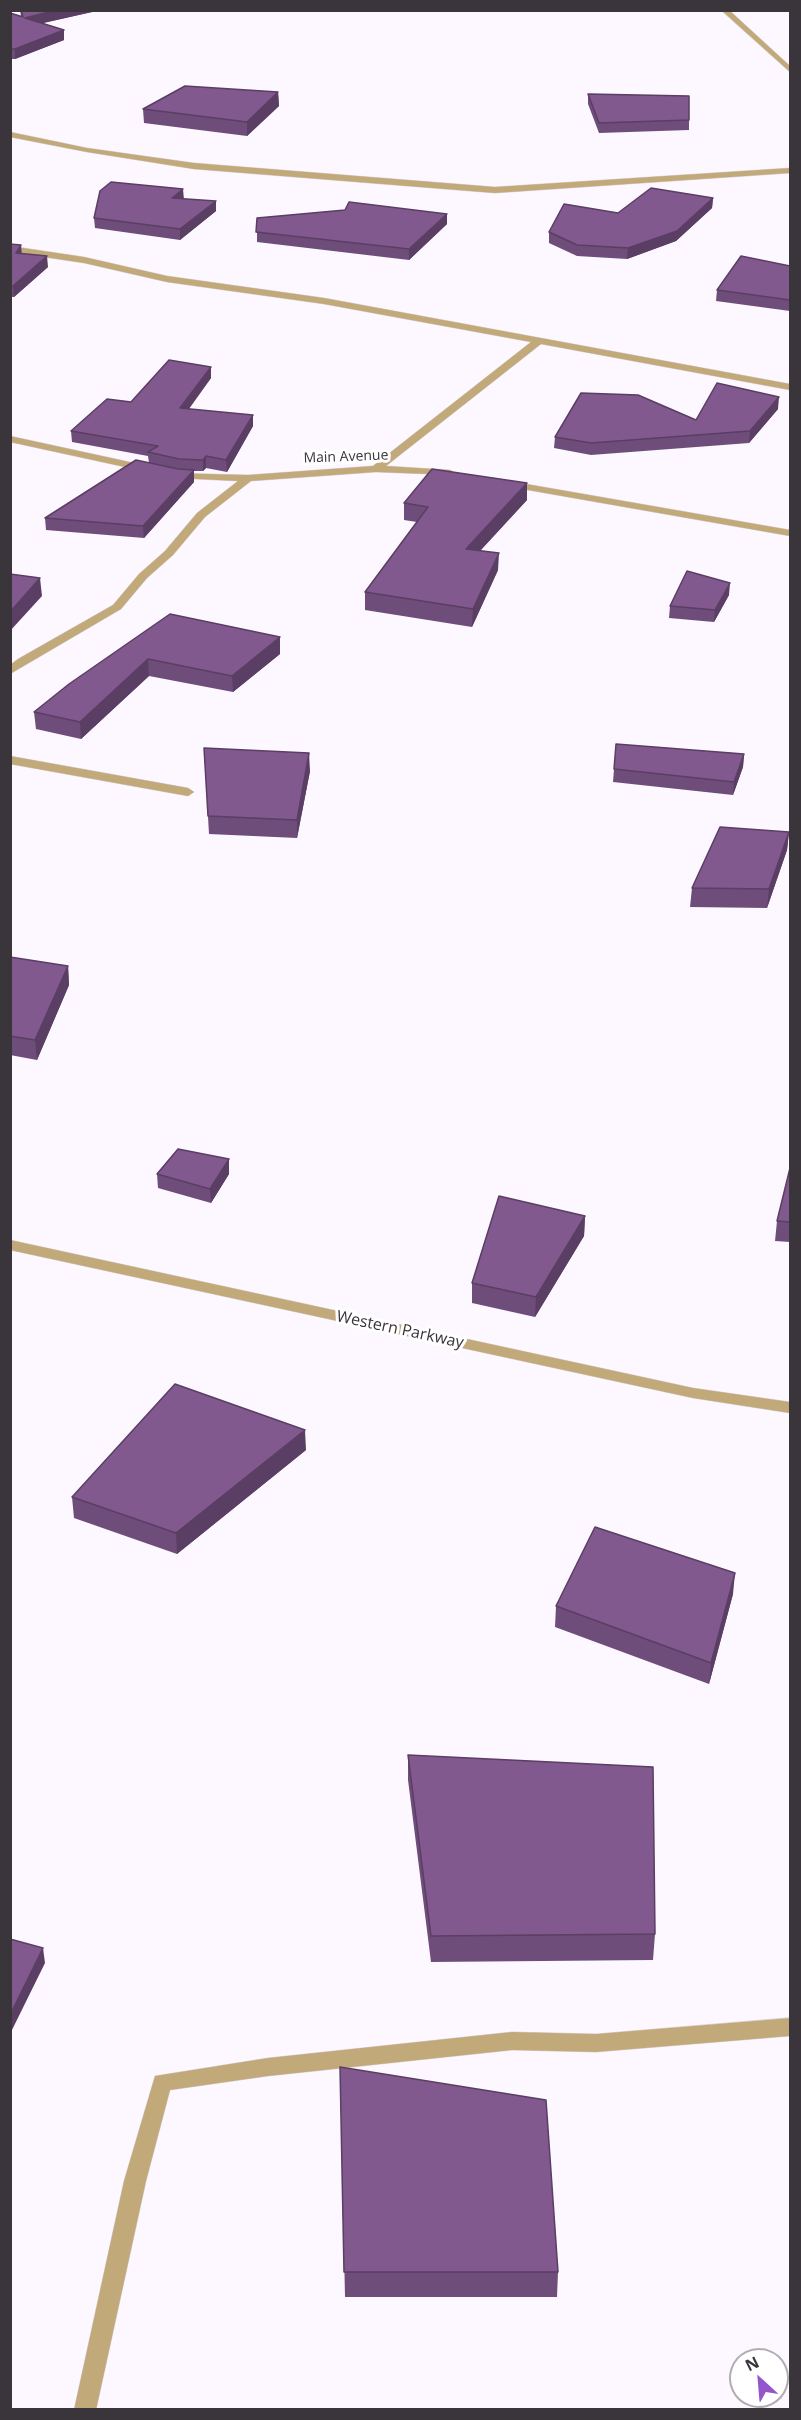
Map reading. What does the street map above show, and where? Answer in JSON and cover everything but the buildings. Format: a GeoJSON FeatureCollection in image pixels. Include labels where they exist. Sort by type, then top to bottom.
{"type":"FeatureCollection","features":[{"type":"Feature","properties":{"kind":"street"},"geometry":{"type":"LineString","coordinates":[[724,10],[790,70]]}},
{"type":"Feature","properties":{"kind":"street"},"geometry":{"type":"LineString","coordinates":[[10,134],[87,150],[194,166],[495,190],[790,171]]}},
{"type":"Feature","properties":{"kind":"street"},"geometry":{"type":"LineString","coordinates":[[10,249],[84,260],[167,279],[324,300],[790,387]]}},
{"type":"Feature","properties":{"kind":"street"},"geometry":{"type":"LineString","coordinates":[[376,469],[538,341]]}},
{"type":"Feature","properties":{"kind":"street","name":"Main Avenue"},"geometry":{"type":"LineString","coordinates":[[10,439],[162,472],[248,478],[376,469],[462,475]]}},
{"type":"Feature","properties":{"kind":"street"},"geometry":{"type":"LineString","coordinates":[[10,671],[22,661],[117,606],[143,576],[169,554],[201,515],[248,478]]}},
{"type":"Feature","properties":{"kind":"street"},"geometry":{"type":"LineString","coordinates":[[497,482],[790,533]]}},
{"type":"Feature","properties":{"kind":"street"},"geometry":{"type":"LineString","coordinates":[[10,760],[188,792]]}},
{"type":"Feature","properties":{"kind":"street","name":"Western Parkway"},"geometry":{"type":"LineString","coordinates":[[10,1245],[682,1390],[790,1408]]}},
{"type":"Feature","properties":{"kind":"street"},"geometry":{"type":"LineString","coordinates":[[85,2409],[135,2181],[162,2082],[268,2067],[512,2041],[596,2043],[790,2028]]}}]}
